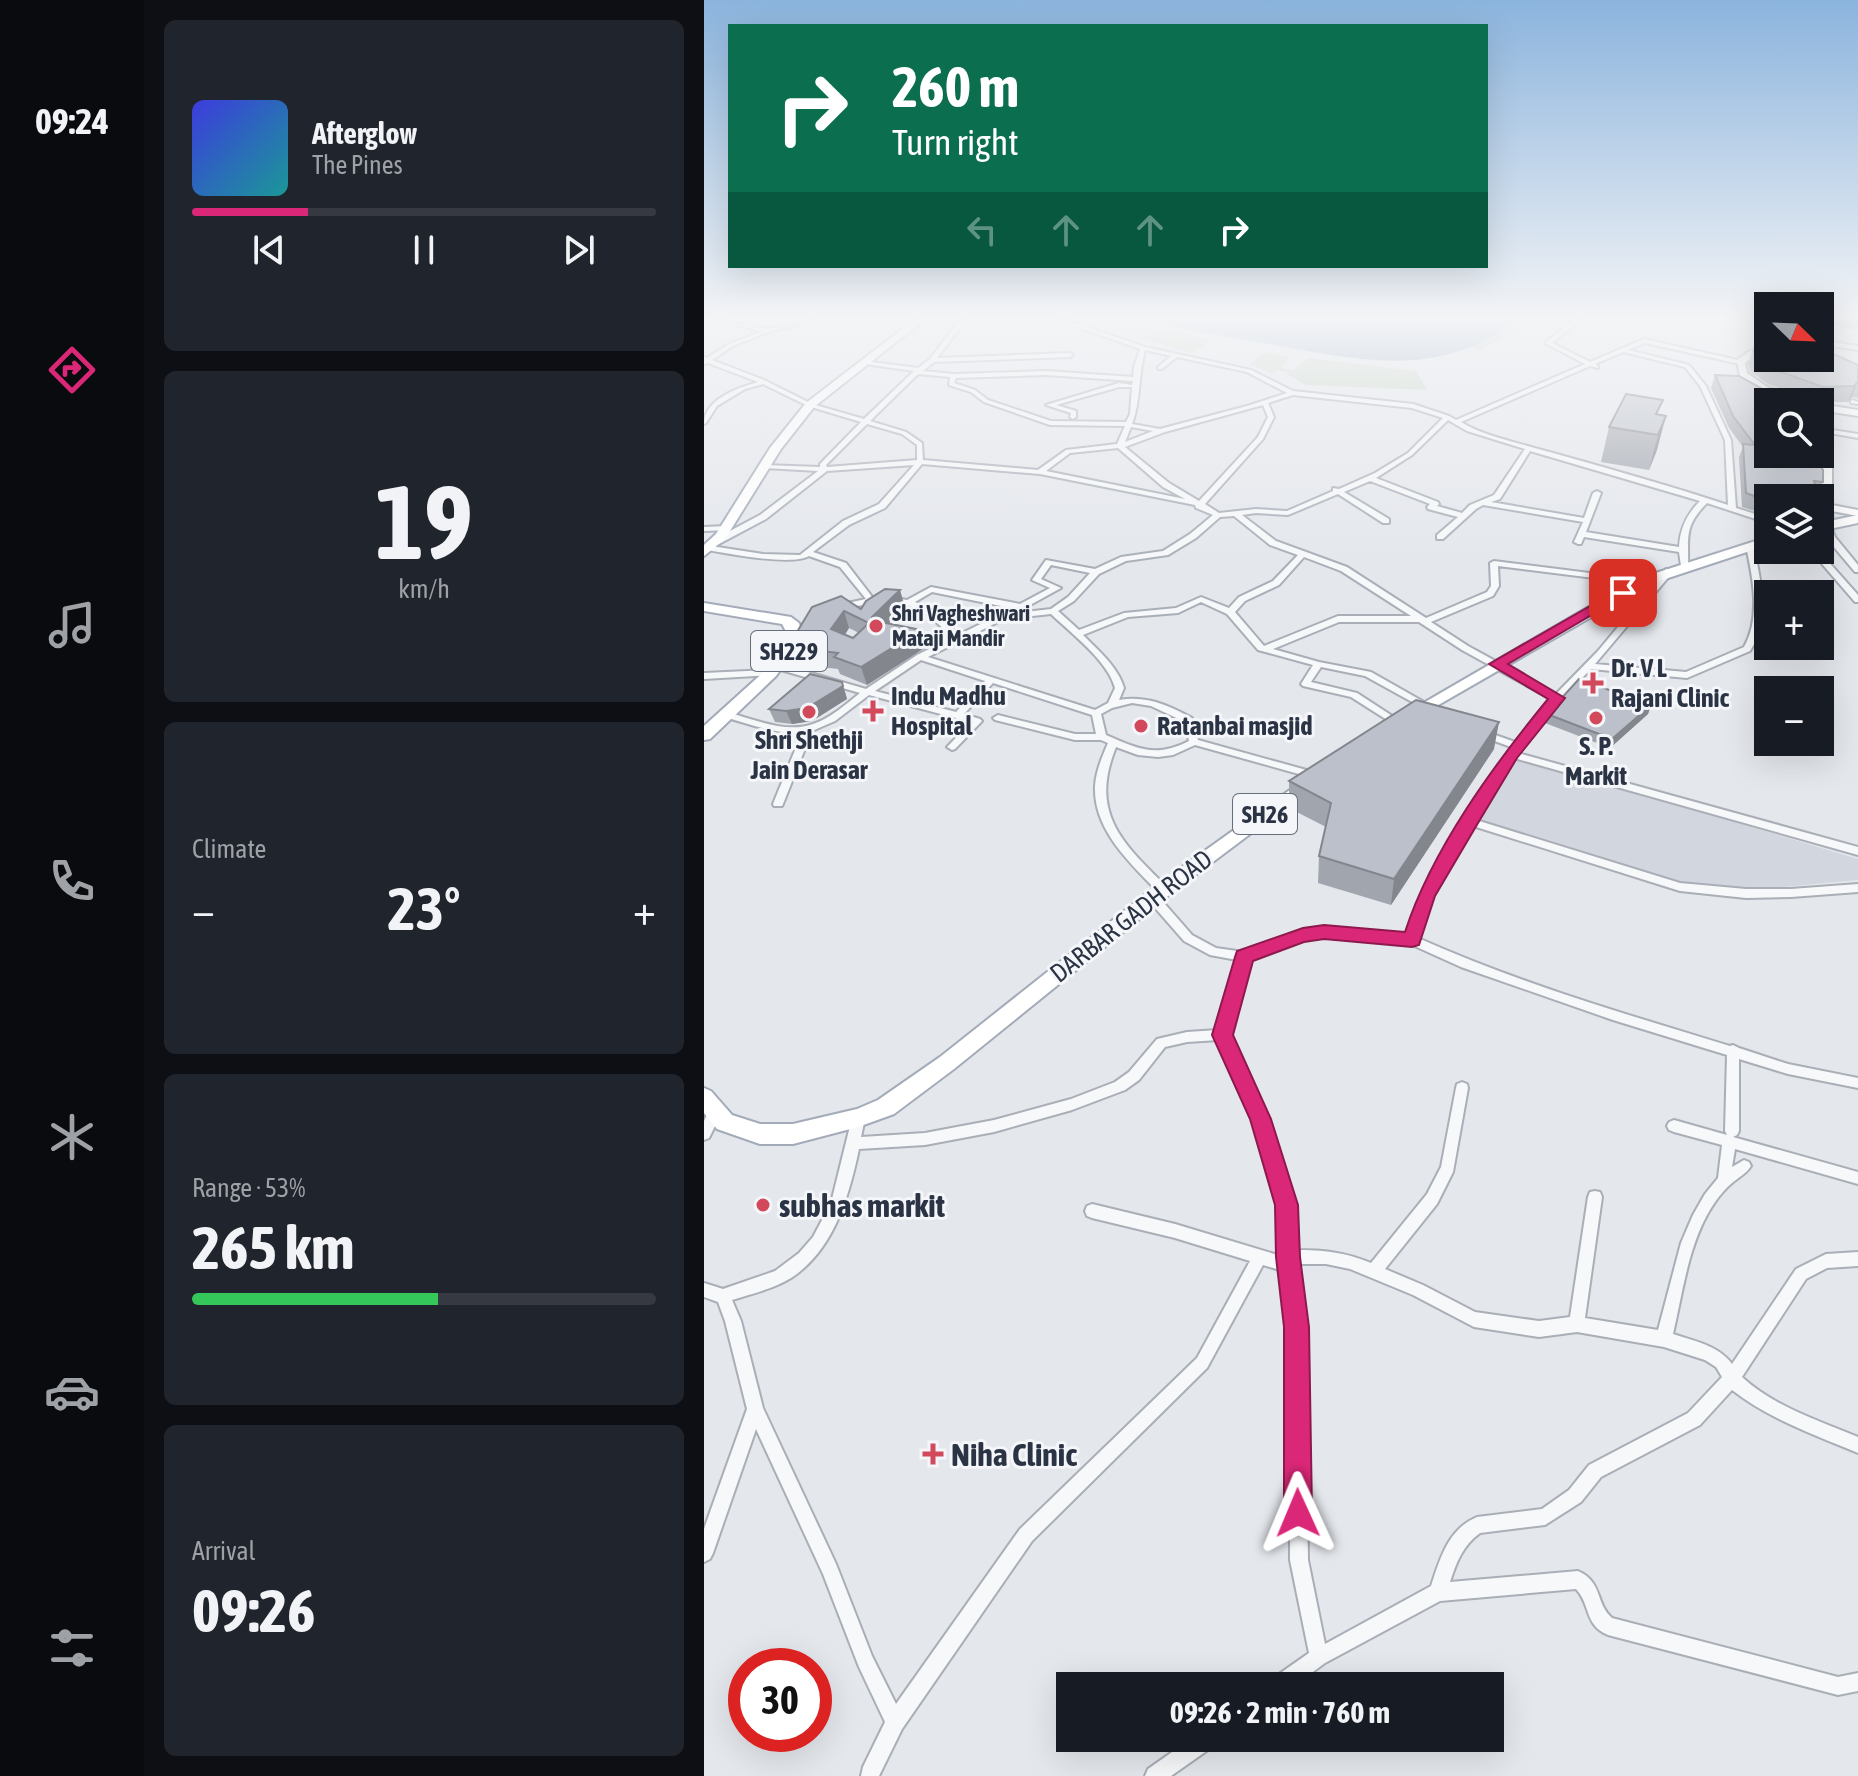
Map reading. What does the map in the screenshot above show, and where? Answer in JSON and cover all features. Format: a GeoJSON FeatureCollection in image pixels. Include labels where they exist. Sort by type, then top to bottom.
{"type":"FeatureCollection","features":[{"type":"Feature","properties":{"kind":"main road"},"geometry":{"type":"LineString","coordinates":[[711,548],[765,466],[813,403]]}},
{"type":"Feature","properties":{"kind":"main road"},"geometry":{"type":"LineString","coordinates":[[1834,406],[1856,405]]}},
{"type":"Feature","properties":{"kind":"main road"},"geometry":{"type":"LineString","coordinates":[[1834,508],[1858,513]]}},
{"type":"Feature","properties":{"kind":"main road"},"geometry":{"type":"LineString","coordinates":[[1834,524],[1858,519]]}},
{"type":"Feature","properties":{"kind":"main road"},"geometry":{"type":"LineString","coordinates":[[1393,727],[1497,664],[1679,562],[1754,545]]}},
{"type":"Feature","properties":{"kind":"main road","name":"SH229"},"geometry":{"type":"LineString","coordinates":[[704,607],[800,621],[796,637],[774,670],[704,735]]}},
{"type":"Feature","properties":{"kind":"main road","name":"DARBAR GADH ROAD"},"geometry":{"type":"LineString","coordinates":[[710,1104],[725,1122],[747,1131],[793,1134],[858,1118],[886,1107],[912,1091],[1158,894],[1324,772]]}},
{"type":"Feature","properties":{"kind":"street"},"geometry":{"type":"LineString","coordinates":[[704,422],[718,403]]}},
{"type":"Feature","properties":{"kind":"street"},"geometry":{"type":"LineString","coordinates":[[711,548],[796,559],[846,523],[882,506],[920,462],[920,444],[913,438],[806,403]]}},
{"type":"Feature","properties":{"kind":"street"},"geometry":{"type":"LineString","coordinates":[[825,469],[822,465],[884,403]]}},
{"type":"Feature","properties":{"kind":"street"},"geometry":{"type":"LineString","coordinates":[[991,403],[1050,423],[1130,424],[1157,430]]}},
{"type":"Feature","properties":{"kind":"street"},"geometry":{"type":"LineString","coordinates":[[1056,403],[1049,405],[1074,412],[1073,417]]}},
{"type":"Feature","properties":{"kind":"street"},"geometry":{"type":"LineString","coordinates":[[1120,446],[1130,424],[1133,403]]}},
{"type":"Feature","properties":{"kind":"street"},"geometry":{"type":"LineString","coordinates":[[1040,472],[1068,451],[1120,446],[1157,430],[1265,403],[1271,417],[1261,438],[1196,505]]}},
{"type":"Feature","properties":{"kind":"street"},"geometry":{"type":"LineString","coordinates":[[1391,403],[1447,417],[1529,448],[1754,516]]}},
{"type":"Feature","properties":{"kind":"street"},"geometry":{"type":"LineString","coordinates":[[1460,424],[1510,403]]}},
{"type":"Feature","properties":{"kind":"street"},"geometry":{"type":"LineString","coordinates":[[1711,403],[1728,440],[1732,508]]}},
{"type":"Feature","properties":{"kind":"street"},"geometry":{"type":"LineString","coordinates":[[1120,446],[1166,485],[1218,515],[1256,511],[1284,514],[1369,478],[1410,454],[1447,417]]}},
{"type":"Feature","properties":{"kind":"street"},"geometry":{"type":"LineString","coordinates":[[1834,432],[1858,436]]}},
{"type":"Feature","properties":{"kind":"street"},"geometry":{"type":"LineString","coordinates":[[1440,537],[1482,503],[1497,497],[1529,448]]}},
{"type":"Feature","properties":{"kind":"street"},"geometry":{"type":"LineString","coordinates":[[765,466],[825,469],[920,462],[1040,472],[1196,505]]}},
{"type":"Feature","properties":{"kind":"street"},"geometry":{"type":"LineString","coordinates":[[711,548],[763,517],[825,469]]}},
{"type":"Feature","properties":{"kind":"street"},"geometry":{"type":"LineString","coordinates":[[1369,478],[1435,504],[1431,507],[1464,516]]}},
{"type":"Feature","properties":{"kind":"street"},"geometry":{"type":"LineString","coordinates":[[1336,490],[1386,521]]}},
{"type":"Feature","properties":{"kind":"street"},"geometry":{"type":"LineString","coordinates":[[1597,493],[1580,538],[1679,562]]}},
{"type":"Feature","properties":{"kind":"street"},"geometry":{"type":"LineString","coordinates":[[1412,940],[1426,896],[1514,750],[1679,562],[1689,516],[1706,499]]}},
{"type":"Feature","properties":{"kind":"street"},"geometry":{"type":"LineString","coordinates":[[1482,503],[1587,521]]}},
{"type":"Feature","properties":{"kind":"street"},"geometry":{"type":"LineString","coordinates":[[1235,513],[1273,543],[1344,569],[1557,698]]}},
{"type":"Feature","properties":{"kind":"street"},"geometry":{"type":"LineString","coordinates":[[727,715],[774,726],[808,729],[836,715],[920,657],[1002,617],[1053,611],[1071,599],[1096,572],[1124,559],[1165,553],[1193,536],[1218,515]]}},
{"type":"Feature","properties":{"kind":"street"},"geometry":{"type":"LineString","coordinates":[[704,529],[726,528]]}},
{"type":"Feature","properties":{"kind":"street"},"geometry":{"type":"LineString","coordinates":[[1834,542],[1858,570]]}},
{"type":"Feature","properties":{"kind":"street"},"geometry":{"type":"LineString","coordinates":[[1590,666],[1687,675],[1747,649],[1756,622],[1750,546]]}},
{"type":"Feature","properties":{"kind":"street"},"geometry":{"type":"LineString","coordinates":[[808,553],[843,565],[870,599]]}},
{"type":"Feature","properties":{"kind":"street"},"geometry":{"type":"LineString","coordinates":[[1230,612],[1242,599],[1276,583],[1303,554]]}},
{"type":"Feature","properties":{"kind":"street"},"geometry":{"type":"LineString","coordinates":[[909,602],[931,589],[1021,607],[1057,588],[1036,580],[1049,562],[1096,572]]}},
{"type":"Feature","properties":{"kind":"street"},"geometry":{"type":"LineString","coordinates":[[1265,649],[1338,619],[1424,620],[1490,594],[1495,586],[1492,564],[1495,562],[1642,582]]}},
{"type":"Feature","properties":{"kind":"street"},"geometry":{"type":"LineString","coordinates":[[1826,564],[1858,600]]}},
{"type":"Feature","properties":{"kind":"street"},"geometry":{"type":"LineString","coordinates":[[836,609],[870,599],[909,602],[924,607],[938,617],[956,639]]}},
{"type":"Feature","properties":{"kind":"street"},"geometry":{"type":"LineString","coordinates":[[1077,634],[1127,615],[1178,610],[1201,599],[1218,610],[1230,612],[1255,643],[1265,649],[1368,674],[1425,710]]}},
{"type":"Feature","properties":{"kind":"street"},"geometry":{"type":"LineString","coordinates":[[1053,611],[1118,681],[1118,693],[1112,703]]}},
{"type":"Feature","properties":{"kind":"street"},"geometry":{"type":"LineString","coordinates":[[920,657],[1096,713],[1108,740],[1100,768],[1102,814],[1122,850],[1158,894],[1188,938],[1200,946],[1214,952],[1244,957],[1303,935],[1324,932],[1412,940],[1534,989],[1788,1069],[1858,1083]]}},
{"type":"Feature","properties":{"kind":"street"},"geometry":{"type":"LineString","coordinates":[[1318,664],[1306,684],[1354,695],[1393,727]]}},
{"type":"Feature","properties":{"kind":"street"},"geometry":{"type":"LineString","coordinates":[[704,676],[774,670],[977,721],[952,747]]}},
{"type":"Feature","properties":{"kind":"street"},"geometry":{"type":"LineString","coordinates":[[958,715],[992,679]]}},
{"type":"Feature","properties":{"kind":"street"},"geometry":{"type":"LineString","coordinates":[[1096,713],[1112,703],[1140,698],[1189,720],[1194,742]]}},
{"type":"Feature","properties":{"kind":"street"},"geometry":{"type":"LineString","coordinates":[[998,718],[1075,737],[1108,740],[1139,753],[1172,755],[1194,742],[1324,772]]}},
{"type":"Feature","properties":{"kind":"street"},"geometry":{"type":"LineString","coordinates":[[778,804],[808,729]]}},
{"type":"Feature","properties":{"kind":"street"},"geometry":{"type":"LineString","coordinates":[[1475,730],[1514,750],[1858,851]]}},
{"type":"Feature","properties":{"kind":"street"},"geometry":{"type":"LineString","coordinates":[[1470,822],[1680,887],[1712,893],[1749,895],[1858,888]]}},
{"type":"Feature","properties":{"kind":"street"},"geometry":{"type":"LineString","coordinates":[[1244,957],[1223,1035],[1261,1119],[1286,1205],[1288,1261],[1297,1327],[1299,1560],[1319,1657]]}},
{"type":"Feature","properties":{"kind":"street"},"geometry":{"type":"LineString","coordinates":[[853,1143],[925,1139],[994,1126],[1072,1104],[1120,1086],[1139,1070],[1161,1043],[1187,1037],[1223,1035]]}},
{"type":"Feature","properties":{"kind":"street"},"geometry":{"type":"LineString","coordinates":[[1724,1177],[1731,1136],[1733,1050]]}},
{"type":"Feature","properties":{"kind":"street"},"geometry":{"type":"LineString","coordinates":[[1373,1272],[1436,1192],[1448,1168],[1462,1088]]}},
{"type":"Feature","properties":{"kind":"street"},"geometry":{"type":"LineString","coordinates":[[704,1134],[710,1104]]}},
{"type":"Feature","properties":{"kind":"street"},"geometry":{"type":"LineString","coordinates":[[704,1290],[723,1296],[786,1273],[819,1240],[842,1195],[858,1118]]}},
{"type":"Feature","properties":{"kind":"street"},"geometry":{"type":"LineString","coordinates":[[1674,1126],[1731,1136],[1858,1178]]}},
{"type":"Feature","properties":{"kind":"street"},"geometry":{"type":"LineString","coordinates":[[1664,1339],[1688,1246],[1712,1192],[1724,1177],[1744,1166]]}},
{"type":"Feature","properties":{"kind":"street"},"geometry":{"type":"LineString","coordinates":[[1577,1324],[1595,1197]]}},
{"type":"Feature","properties":{"kind":"street"},"geometry":{"type":"LineString","coordinates":[[1092,1211],[1175,1231],[1260,1257],[1288,1261],[1339,1259],[1418,1290],[1474,1319],[1539,1329],[1577,1324],[1664,1339],[1716,1358],[1732,1378],[1758,1399],[1793,1418],[1858,1445]]}},
{"type":"Feature","properties":{"kind":"street"},"geometry":{"type":"LineString","coordinates":[[870,1775],[895,1722],[1026,1535],[1202,1363],[1260,1257]]}},
{"type":"Feature","properties":{"kind":"street"},"geometry":{"type":"LineString","coordinates":[[1438,1592],[1451,1553],[1467,1532],[1477,1525],[1545,1517],[1575,1496],[1595,1471],[1694,1419],[1732,1378],[1801,1274],[1826,1261],[1858,1259]]}},
{"type":"Feature","properties":{"kind":"street"},"geometry":{"type":"LineString","coordinates":[[723,1296],[733,1321],[755,1409],[830,1570],[865,1661],[895,1722]]}},
{"type":"Feature","properties":{"kind":"street"},"geometry":{"type":"LineString","coordinates":[[704,1553],[755,1409]]}},
{"type":"Feature","properties":{"kind":"street"},"geometry":{"type":"LineString","coordinates":[[1298,1672],[1319,1657],[1438,1592],[1581,1580],[1587,1585],[1597,1619],[1604,1625],[1838,1686],[1858,1682]]}},
{"type":"Feature","properties":{"kind":"street"},"geometry":{"type":"LineString","coordinates":[[1155,1776],[1188,1752]]}},
{"type":"Feature","properties":{"kind":"shaded area"},"geometry":{"type":"Polygon","coordinates":[[[1509,754],[1858,859],[1858,880],[1710,890],[1484,822],[1477,817],[1509,754]]]}},
{"type":"Feature","properties":{"kind":"building"},"geometry":{"type":"Polygon","coordinates":[[[1621,403],[1662,403],[1656,414],[1666,416],[1658,435],[1609,427],[1621,403]]]}},
{"type":"Feature","properties":{"kind":"building"},"geometry":{"type":"Polygon","coordinates":[[[1727,403],[1754,403],[1754,444],[1733,416],[1727,403]]]}},
{"type":"Feature","properties":{"kind":"building"},"geometry":{"type":"Polygon","coordinates":[[[1743,444],[1754,445],[1754,468],[1822,468],[1823,482],[1754,484],[1754,496],[1746,493],[1743,444]]]}},
{"type":"Feature","properties":{"kind":"building"},"geometry":{"type":"Polygon","coordinates":[[[885,589],[900,590],[872,617],[881,622],[921,630],[861,667],[834,657],[838,653],[788,647],[812,607],[841,596],[861,609],[866,601],[885,589]],[[844,611],[831,629],[853,638],[869,623],[844,611]]]}},
{"type":"Feature","properties":{"kind":"building"},"geometry":{"type":"Polygon","coordinates":[[[810,674],[842,682],[843,686],[807,708],[786,711],[769,709],[810,674]]]}},
{"type":"Feature","properties":{"kind":"building","name":"S. P. Markit"},"geometry":{"type":"Polygon","coordinates":[[[1579,679],[1651,705],[1612,739],[1547,714],[1579,679]]]}},
{"type":"Feature","properties":{"kind":"building"},"geometry":{"type":"Polygon","coordinates":[[[1416,700],[1499,722],[1394,879],[1319,856],[1331,803],[1289,781],[1416,700]]]}},
{"type":"Feature","properties":{"kind":"place","name":"Shri Vagheshwari Mataji Mandir"},"geometry":{"type":"Point","coordinates":[876,626]}},
{"type":"Feature","properties":{"kind":"place","name":"Dr. V L Rajani Clinic"},"geometry":{"type":"Point","coordinates":[1593,683]}},
{"type":"Feature","properties":{"kind":"place","name":"Indu Madhu Hospital"},"geometry":{"type":"Point","coordinates":[873,711]}},
{"type":"Feature","properties":{"kind":"place","name":"Shri Shethji Jain Derasar"},"geometry":{"type":"Point","coordinates":[809,712]}},
{"type":"Feature","properties":{"kind":"place","name":"S. P. Markit"},"geometry":{"type":"Point","coordinates":[1596,718]}},
{"type":"Feature","properties":{"kind":"place","name":"Ratanbai masjid"},"geometry":{"type":"Point","coordinates":[1141,726]}},
{"type":"Feature","properties":{"kind":"place","name":"subhas markit"},"geometry":{"type":"Point","coordinates":[763,1205]}},
{"type":"Feature","properties":{"kind":"place","name":"Niha Clinic"},"geometry":{"type":"Point","coordinates":[933,1454]}},
{"type":"Feature","properties":{"kind":"route"},"geometry":{"type":"LineString","coordinates":[[1298,1513],[1297,1327],[1288,1257],[1286,1205],[1261,1119],[1223,1035],[1244,957],[1303,935],[1324,932],[1412,940],[1426,896],[1470,822],[1511,754],[1557,698],[1497,664],[1623,593]]}}]}
